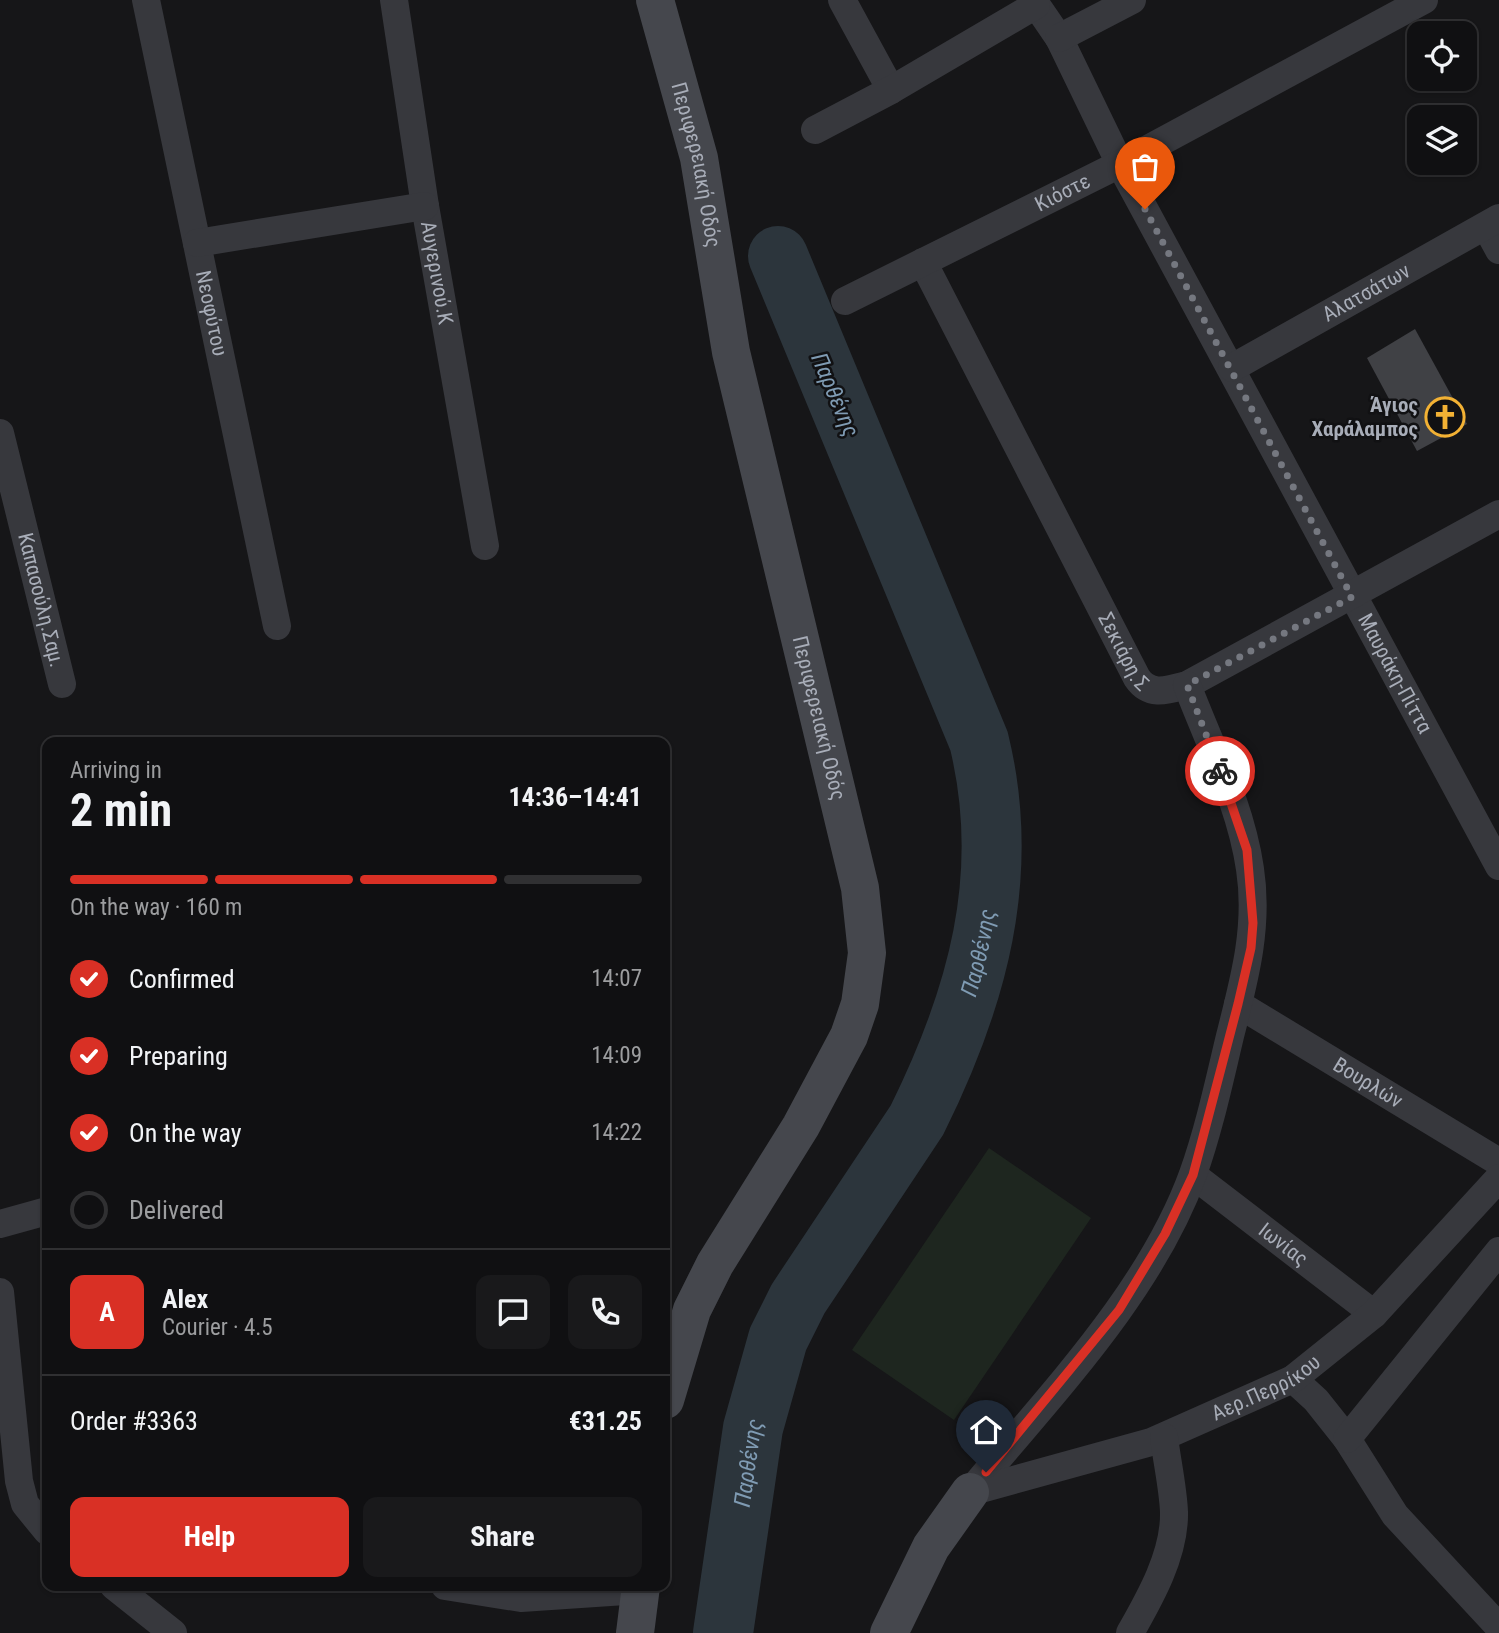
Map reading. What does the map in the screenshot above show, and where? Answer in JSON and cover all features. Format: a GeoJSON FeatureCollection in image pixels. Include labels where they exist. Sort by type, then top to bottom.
{"type":"FeatureCollection","features":[{"type":"Feature","properties":{"kind":"main road","name":"Περιφερειακή Οδός"},"geometry":{"type":"LineString","coordinates":[[655,0],[699,158],[732,352],[860,888],[867,953],[860,1004],[849,1036],[801,1126],[715,1264],[688,1322],[670,1382]]}},
{"type":"Feature","properties":{"kind":"main road"},"geometry":{"type":"LineString","coordinates":[[889,1633],[931,1546],[970,1492]]}},
{"type":"Feature","properties":{"kind":"main road"},"geometry":{"type":"LineString","coordinates":[[635,1633],[641,1591]]}},
{"type":"Feature","properties":{"kind":"street","name":"Νεοφύτου"},"geometry":{"type":"LineString","coordinates":[[146,0],[277,626]]}},
{"type":"Feature","properties":{"kind":"street","name":"Αυγερινού.Κ"},"geometry":{"type":"LineString","coordinates":[[394,0],[425,206],[485,547]]}},
{"type":"Feature","properties":{"kind":"street"},"geometry":{"type":"LineString","coordinates":[[842,0],[891,90]]}},
{"type":"Feature","properties":{"kind":"street"},"geometry":{"type":"LineString","coordinates":[[1059,38],[1132,0]]}},
{"type":"Feature","properties":{"kind":"street","name":"Κιόστε"},"geometry":{"type":"LineString","coordinates":[[845,300],[1120,164],[1424,0]]}},
{"type":"Feature","properties":{"kind":"street"},"geometry":{"type":"LineString","coordinates":[[815,130],[891,90],[1035,3]]}},
{"type":"Feature","properties":{"kind":"street","name":"Μαυράκη-Πίττα"},"geometry":{"type":"LineString","coordinates":[[1035,3],[1059,38],[1120,164],[1499,866]]}},
{"type":"Feature","properties":{"kind":"street"},"geometry":{"type":"LineString","coordinates":[[197,243],[425,206]]}},
{"type":"Feature","properties":{"kind":"street","name":"Αλατσάτων"},"geometry":{"type":"LineString","coordinates":[[1232,368],[1495,232]]}},
{"type":"Feature","properties":{"kind":"street","name":"Σεκιάρη.Σ"},"geometry":{"type":"LineString","coordinates":[[923,262],[1137,678],[1148,689],[1159,692],[1187,685],[1247,850],[1253,923],[1251,948],[1238,1004],[1193,1175],[1165,1234],[1119,1310],[970,1492]]}},
{"type":"Feature","properties":{"kind":"street","name":"Καπασούλη.Σαμ."},"geometry":{"type":"LineString","coordinates":[[0,433],[62,684]]}},
{"type":"Feature","properties":{"kind":"street"},"geometry":{"type":"LineString","coordinates":[[1187,685],[1496,522]]}},
{"type":"Feature","properties":{"kind":"street","name":"Βουρλών"},"geometry":{"type":"LineString","coordinates":[[1238,1004],[1499,1162]]}},
{"type":"Feature","properties":{"kind":"street","name":"Ιωνίας"},"geometry":{"type":"LineString","coordinates":[[1193,1175],[1374,1314]]}},
{"type":"Feature","properties":{"kind":"street","name":"Αερ.Περρίκου"},"geometry":{"type":"LineString","coordinates":[[970,1492],[1164,1437],[1293,1380],[1374,1314],[1499,1178]]}},
{"type":"Feature","properties":{"kind":"street"},"geometry":{"type":"LineString","coordinates":[[0,1224],[42,1212]]}},
{"type":"Feature","properties":{"kind":"street"},"geometry":{"type":"LineString","coordinates":[[1347,1439],[1499,1253]]}},
{"type":"Feature","properties":{"kind":"street"},"geometry":{"type":"LineString","coordinates":[[0,1292],[19,1481],[25,1504],[42,1525]]}},
{"type":"Feature","properties":{"kind":"street"},"geometry":{"type":"LineString","coordinates":[[1293,1380],[1316,1400],[1347,1439],[1395,1515],[1496,1615]]}},
{"type":"Feature","properties":{"kind":"street"},"geometry":{"type":"LineString","coordinates":[[1129,1633],[1146,1605],[1170,1546],[1174,1513],[1164,1437]]}},
{"type":"Feature","properties":{"kind":"street"},"geometry":{"type":"LineString","coordinates":[[120,1591],[173,1633]]}},
{"type":"Feature","properties":{"kind":"street"},"geometry":{"type":"LineString","coordinates":[[476,1591],[521,1598],[605,1591]]}},
{"type":"Feature","properties":{"kind":"shaded area"},"geometry":{"type":"Polygon","coordinates":[[[989,1148],[1091,1218],[954,1420],[852,1350],[989,1148]]]}},
{"type":"Feature","properties":{"kind":"building"},"geometry":{"type":"Polygon","coordinates":[[[1415,329],[1467,424],[1417,451],[1367,358],[1415,329]]]}},
{"type":"Feature","properties":{"kind":"waterway","name":"Παρθένης"},"geometry":{"type":"LineString","coordinates":[[723,1633],[753,1428],[778,1339],[798,1299],[917,1120],[938,1075],[972,983],[983,936],[990,888],[992,840],[988,791],[979,741],[778,256]]}},
{"type":"Feature","properties":{"kind":"way so far"},"geometry":{"type":"LineString","coordinates":[[1145,209],[1352,597],[1187,685],[1220,771]]}},
{"type":"Feature","properties":{"kind":"place","name":"Άγιος Χαράλαμπος"},"geometry":{"type":"Point","coordinates":[1445,417]}},
{"type":"Feature","properties":{"kind":"route"},"geometry":{"type":"LineString","coordinates":[[986,1472],[1119,1310],[1165,1234],[1193,1175],[1238,1004],[1251,948],[1253,923],[1251,873],[1247,850],[1220,771]]}}]}
